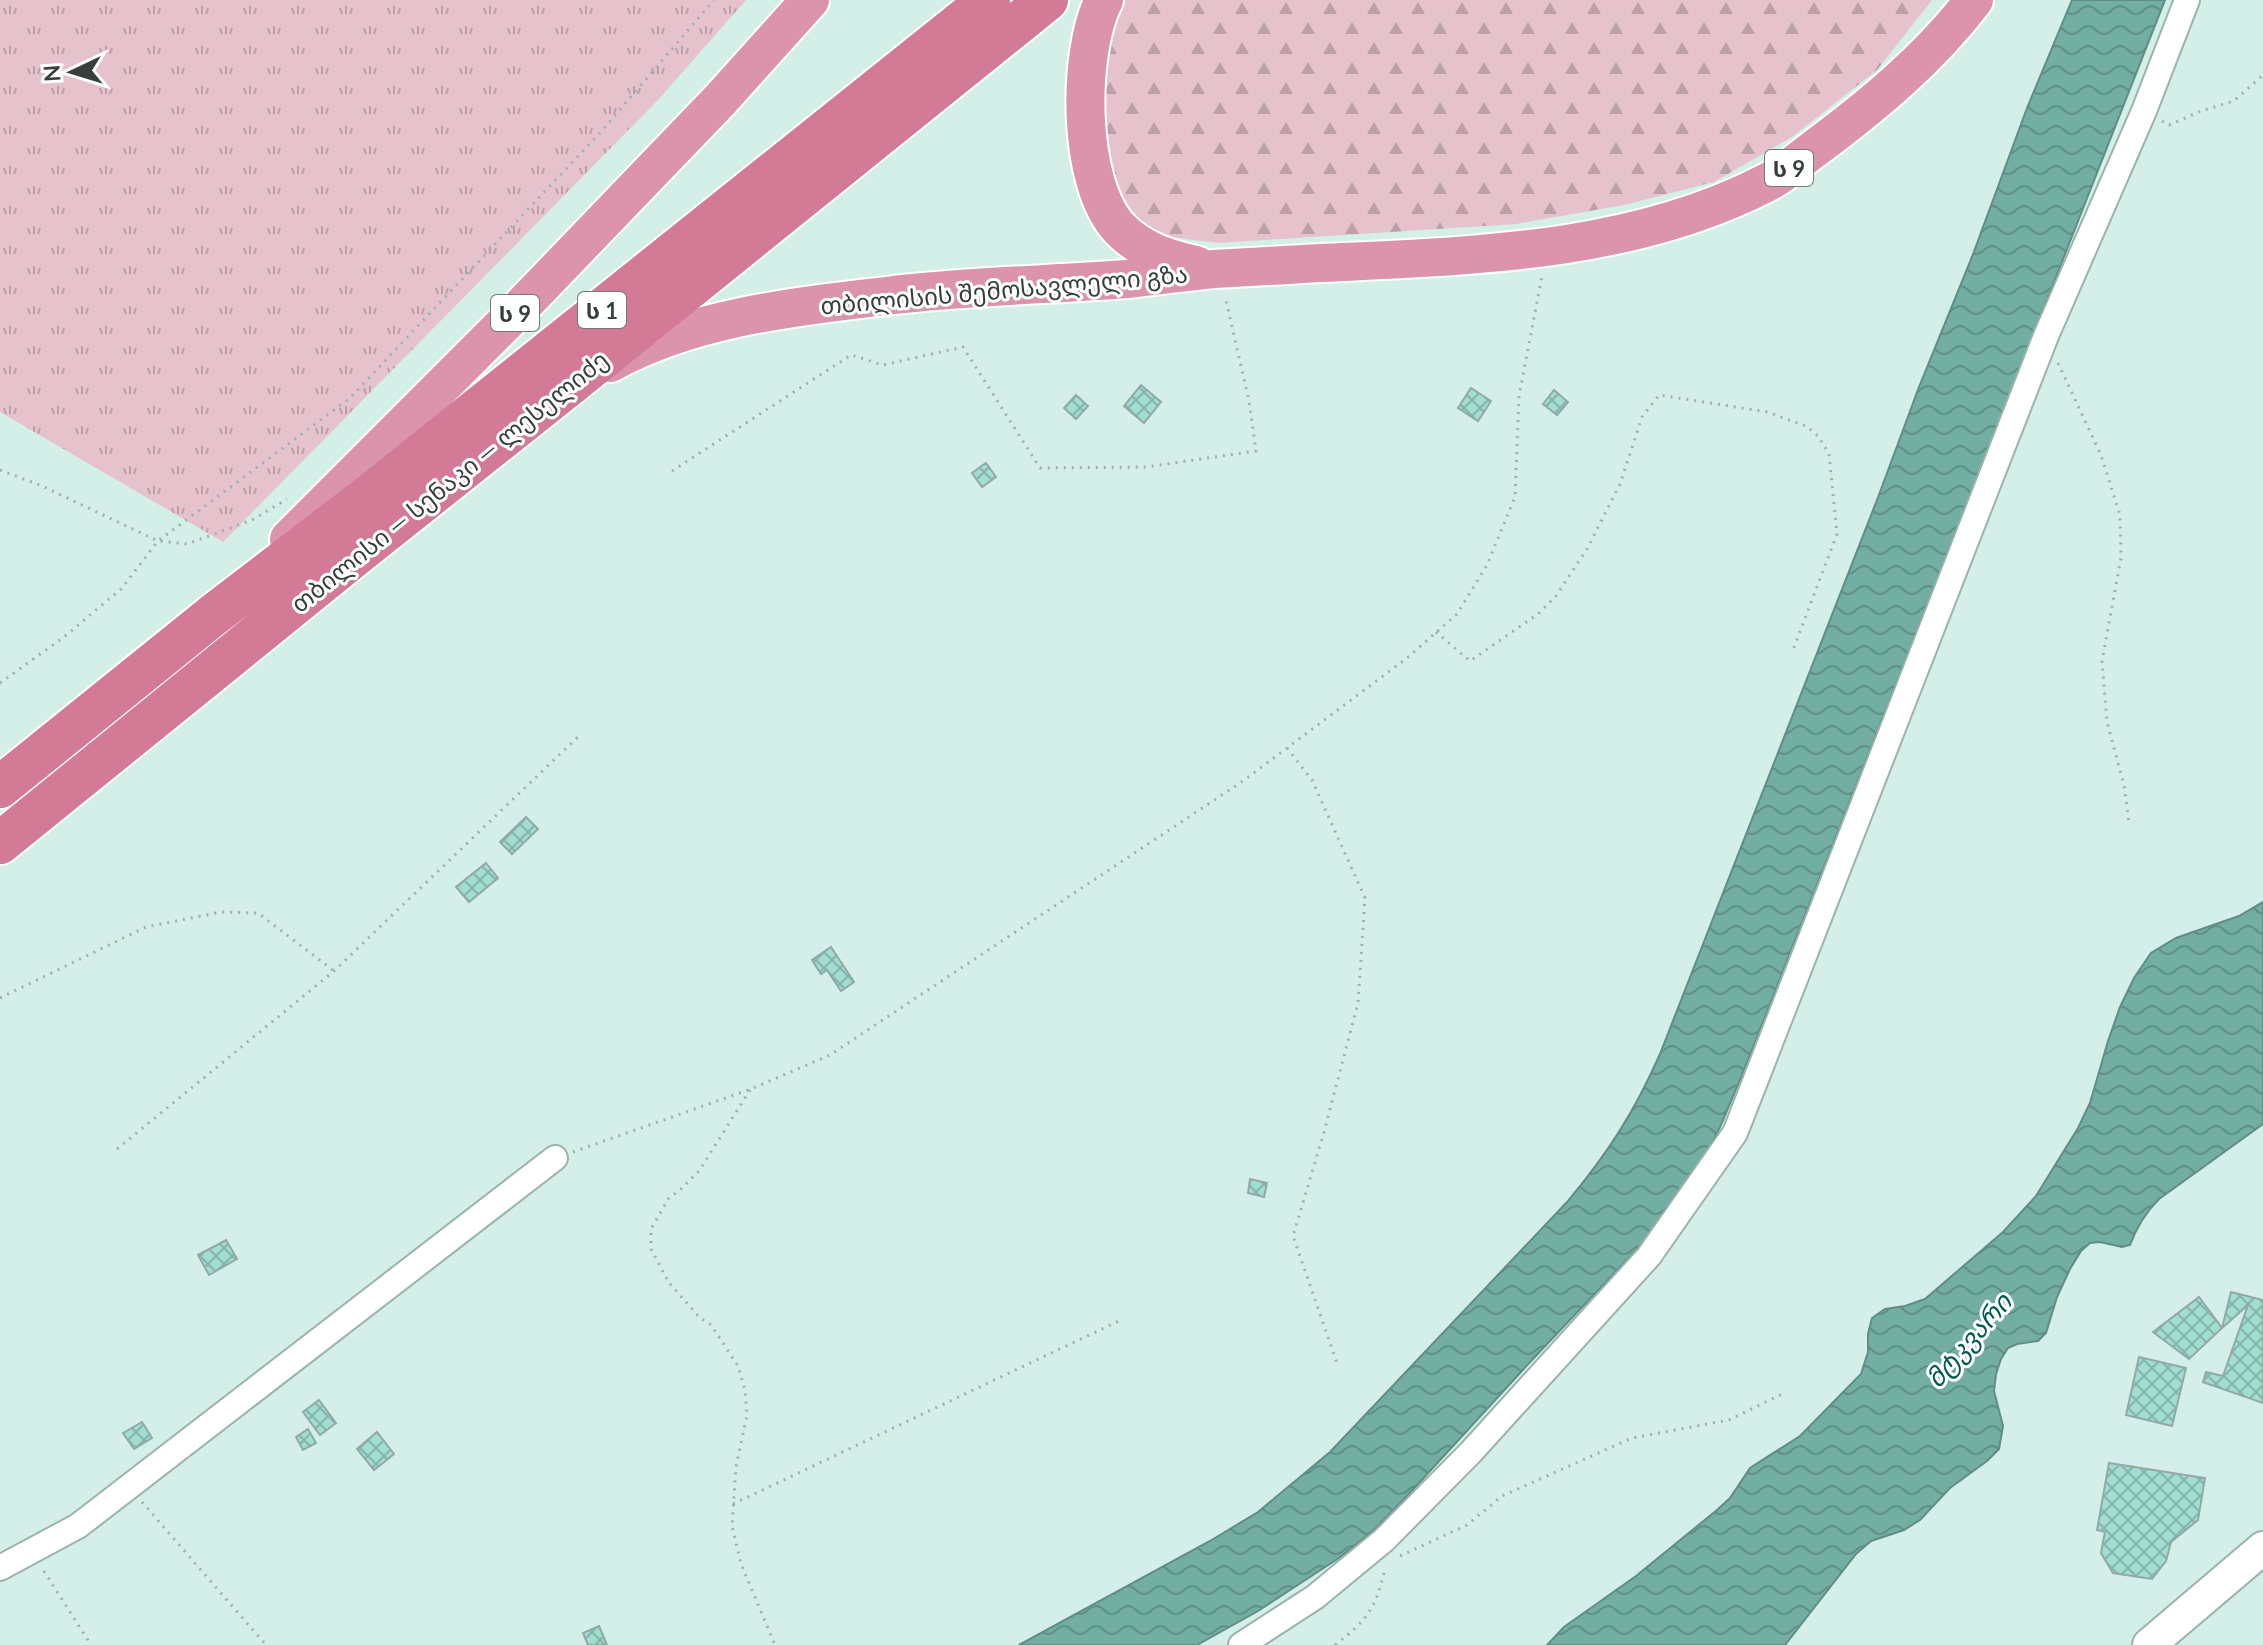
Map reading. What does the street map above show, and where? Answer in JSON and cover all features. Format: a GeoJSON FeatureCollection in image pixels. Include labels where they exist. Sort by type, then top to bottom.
{"type":"FeatureCollection","features":[{"type":"Feature","properties":{"kind":"highway","name":"ს 9"},"geometry":{"type":"LineString","coordinates":[[212,616],[521,307],[711,110],[810,0]]}},
{"type":"Feature","properties":{"kind":"highway","name":"თბილისი — სენაკი — ლესელიძე"},"geometry":{"type":"LineString","coordinates":[[0,787],[989,0]]}},
{"type":"Feature","properties":{"kind":"highway","name":"თბილისი — სენაკი — ლესელიძე"},"geometry":{"type":"LineString","coordinates":[[0,843],[1047,0]]}},
{"type":"Feature","properties":{"kind":"highway","name":"თბილისის შემოსავლელი გზა"},"geometry":{"type":"LineString","coordinates":[[1104,0],[1094,26],[1086,78],[1089,153],[1099,197],[1121,231],[1139,244],[1173,260],[1219,269]]}},
{"type":"Feature","properties":{"kind":"highway","name":"თბილისის შემოსავლელი გზა"},"geometry":{"type":"LineString","coordinates":[[569,385],[625,355],[698,327],[842,301],[931,291],[1219,269],[1435,257],[1553,246],[1608,237],[1692,215],[1769,182],[1850,123],[1922,59],[1974,0]]}},
{"type":"Feature","properties":{"kind":"main road"},"geometry":{"type":"LineString","coordinates":[[2149,1645],[2263,1548]]}},
{"type":"Feature","properties":{"kind":"street"},"geometry":{"type":"LineString","coordinates":[[1241,1645],[1315,1597],[1384,1540],[1471,1452],[1649,1256],[1735,1133],[2046,336],[2144,111],[2187,0]]}},
{"type":"Feature","properties":{"kind":"street"},"geometry":{"type":"LineString","coordinates":[[0,1568],[78,1526],[555,1158]]}},
{"type":"Feature","properties":{"kind":"path"},"geometry":{"type":"LineString","coordinates":[[0,683],[64,637],[121,589],[158,541],[350,398],[599,134],[714,0]]}},
{"type":"Feature","properties":{"kind":"path"},"geometry":{"type":"LineString","coordinates":[[2144,111],[2169,125],[2234,101],[2263,75]]}},
{"type":"Feature","properties":{"kind":"path"},"geometry":{"type":"LineString","coordinates":[[555,1158],[751,1089],[830,1055],[1243,781],[1407,658],[1457,614],[1487,565],[1515,497],[1519,396],[1542,275],[1553,246]]}},
{"type":"Feature","properties":{"kind":"path"},"geometry":{"type":"LineString","coordinates":[[672,471],[851,355],[883,365],[963,347],[1040,468],[1146,467],[1256,451],[1249,401],[1219,269]]}},
{"type":"Feature","properties":{"kind":"path"},"geometry":{"type":"LineString","coordinates":[[2046,336],[2101,455],[2120,515],[2121,558],[2102,661],[2107,722],[2124,785],[2129,823]]}},
{"type":"Feature","properties":{"kind":"path"},"geometry":{"type":"LineString","coordinates":[[1436,632],[1470,661],[1538,614],[1556,596],[1587,549],[1620,484],[1642,417],[1659,395],[1767,412],[1806,426],[1818,436],[1829,454],[1837,534],[1793,650]]}},
{"type":"Feature","properties":{"kind":"path"},"geometry":{"type":"LineString","coordinates":[[0,470],[55,491],[158,541],[187,544],[252,520],[297,493],[338,490]]}},
{"type":"Feature","properties":{"kind":"path"},"geometry":{"type":"LineString","coordinates":[[117,1149],[334,971],[581,734]]}},
{"type":"Feature","properties":{"kind":"path"},"geometry":{"type":"LineString","coordinates":[[1287,748],[1312,780],[1365,898],[1358,1003],[1293,1236],[1338,1366]]}},
{"type":"Feature","properties":{"kind":"path"},"geometry":{"type":"LineString","coordinates":[[0,998],[146,927],[221,912],[258,913],[334,971]]}},
{"type":"Feature","properties":{"kind":"path"},"geometry":{"type":"LineString","coordinates":[[751,1089],[699,1171],[669,1198],[651,1229],[651,1249],[669,1283],[700,1318],[711,1325],[738,1366],[745,1390],[747,1415],[736,1467],[732,1526],[741,1564],[775,1645]]}},
{"type":"Feature","properties":{"kind":"path"},"geometry":{"type":"LineString","coordinates":[[733,1504],[1123,1319]]}},
{"type":"Feature","properties":{"kind":"path"},"geometry":{"type":"LineString","coordinates":[[1400,1557],[1467,1525],[1502,1496],[1632,1438],[1729,1420],[1782,1394]]}},
{"type":"Feature","properties":{"kind":"path"},"geometry":{"type":"LineString","coordinates":[[129,1487],[266,1645]]}},
{"type":"Feature","properties":{"kind":"path"},"geometry":{"type":"LineString","coordinates":[[32,1551],[91,1645]]}},
{"type":"Feature","properties":{"kind":"path"},"geometry":{"type":"LineString","coordinates":[[1335,1645],[1359,1626],[1377,1600],[1386,1563]]}},
{"type":"Feature","properties":{"kind":"green space"},"geometry":{"type":"Polygon","coordinates":[[[0,0],[746,0],[658,100],[223,542],[0,412],[0,0]]]}},
{"type":"Feature","properties":{"kind":"green space"},"geometry":{"type":"Polygon","coordinates":[[[1117,0],[1932,0],[1877,70],[1792,137],[1714,182],[1624,205],[1516,224],[1218,243],[1168,237],[1139,220],[1114,186],[1097,96],[1117,0]]]}},
{"type":"Feature","properties":{"kind":"water"},"geometry":{"type":"Polygon","coordinates":[[[2072,0],[2165,0],[1742,1075],[1698,1171],[1641,1245],[1408,1495],[1374,1530],[1339,1558],[1258,1611],[1197,1645],[1019,1645],[1258,1512],[1330,1452],[1568,1201],[1620,1131],[1660,1054],[1972,257],[2027,108],[2072,0]]]}},
{"type":"Feature","properties":{"kind":"water","name":"მტკვარი"},"geometry":{"type":"Polygon","coordinates":[[[2263,902],[2263,1124],[2159,1199],[2142,1220],[2130,1245],[2090,1243],[2081,1251],[2057,1297],[2046,1333],[2038,1341],[2008,1348],[2001,1359],[1994,1391],[2003,1426],[1999,1449],[1950,1488],[1920,1520],[1904,1530],[1871,1541],[1856,1554],[1785,1645],[1547,1645],[1564,1627],[1636,1576],[1717,1510],[1730,1498],[1750,1468],[1800,1436],[1861,1374],[1868,1352],[1872,1318],[1885,1309],[1925,1299],[2003,1232],[2036,1196],[2090,1103],[2120,1007],[2151,953],[2176,938],[2239,916],[2263,902]]]}},
{"type":"Feature","properties":{"kind":"building"},"geometry":{"type":"Polygon","coordinates":[[[1141,385],[1161,402],[1144,423],[1124,406],[1141,385]]]}},
{"type":"Feature","properties":{"kind":"building"},"geometry":{"type":"Polygon","coordinates":[[[1471,388],[1491,401],[1478,421],[1458,408],[1471,388]]]}},
{"type":"Feature","properties":{"kind":"building"},"geometry":{"type":"Polygon","coordinates":[[[1554,390],[1568,402],[1557,415],[1543,404],[1554,390]]]}},
{"type":"Feature","properties":{"kind":"building"},"geometry":{"type":"Polygon","coordinates":[[[1076,395],[1088,406],[1076,419],[1064,408],[1076,395]]]}},
{"type":"Feature","properties":{"kind":"building"},"geometry":{"type":"Polygon","coordinates":[[[986,463],[996,477],[982,487],[972,473],[986,463]]]}},
{"type":"Feature","properties":{"kind":"building"},"geometry":{"type":"Polygon","coordinates":[[[526,817],[538,829],[512,854],[500,842],[526,817]]]}},
{"type":"Feature","properties":{"kind":"building"},"geometry":{"type":"Polygon","coordinates":[[[486,863],[498,878],[469,902],[456,887],[486,863]]]}},
{"type":"Feature","properties":{"kind":"building"},"geometry":{"type":"Polygon","coordinates":[[[831,947],[854,982],[841,991],[827,970],[821,974],[812,960],[831,947]]]}},
{"type":"Feature","properties":{"kind":"building"},"geometry":{"type":"Polygon","coordinates":[[[1250,1179],[1267,1183],[1264,1197],[1248,1193],[1250,1179]]]}},
{"type":"Feature","properties":{"kind":"building"},"geometry":{"type":"Polygon","coordinates":[[[226,1240],[237,1259],[209,1275],[198,1255],[226,1240]]]}},
{"type":"Feature","properties":{"kind":"building"},"geometry":{"type":"Polygon","coordinates":[[[2231,1292],[2263,1300],[2263,1403],[2203,1382],[2206,1372],[2223,1376],[2248,1305],[2222,1328],[2231,1292]]]}},
{"type":"Feature","properties":{"kind":"building"},"geometry":{"type":"Polygon","coordinates":[[[2199,1297],[2222,1328],[2189,1359],[2153,1332],[2199,1297]]]}},
{"type":"Feature","properties":{"kind":"building"},"geometry":{"type":"Polygon","coordinates":[[[2139,1357],[2186,1368],[2172,1426],[2126,1415],[2139,1357]]]}},
{"type":"Feature","properties":{"kind":"building"},"geometry":{"type":"Polygon","coordinates":[[[319,1400],[336,1423],[320,1435],[303,1412],[319,1400]]]}},
{"type":"Feature","properties":{"kind":"building"},"geometry":{"type":"Polygon","coordinates":[[[142,1422],[152,1438],[134,1449],[123,1433],[142,1422]]]}},
{"type":"Feature","properties":{"kind":"building"},"geometry":{"type":"Polygon","coordinates":[[[308,1429],[316,1443],[303,1450],[296,1437],[308,1429]]]}},
{"type":"Feature","properties":{"kind":"building"},"geometry":{"type":"Polygon","coordinates":[[[377,1432],[394,1454],[374,1470],[357,1449],[377,1432]]]}},
{"type":"Feature","properties":{"kind":"building"},"geometry":{"type":"Polygon","coordinates":[[[2109,1463],[2205,1478],[2198,1520],[2171,1542],[2166,1561],[2152,1579],[2113,1573],[2101,1553],[2105,1532],[2097,1530],[2109,1463]]]}},
{"type":"Feature","properties":{"kind":"building"},"geometry":{"type":"Polygon","coordinates":[[[599,1626],[607,1645],[588,1645],[583,1633],[599,1626]]]}}]}
